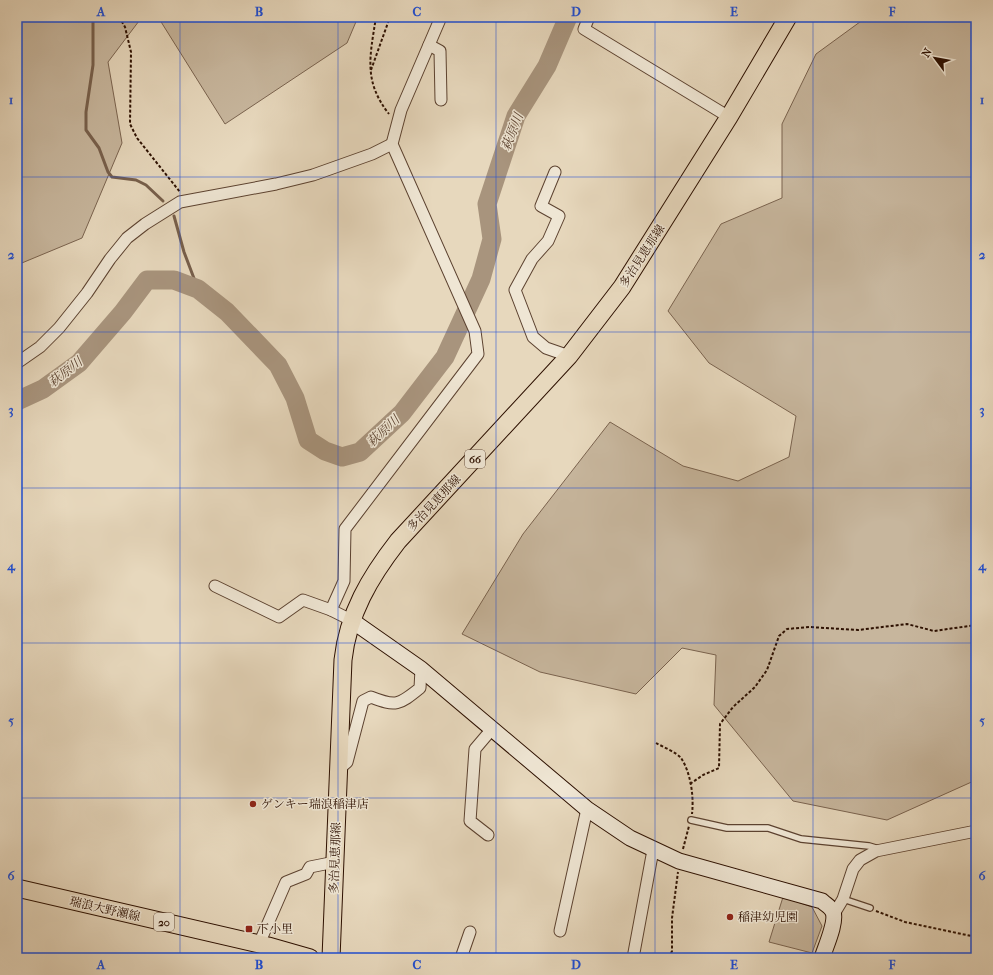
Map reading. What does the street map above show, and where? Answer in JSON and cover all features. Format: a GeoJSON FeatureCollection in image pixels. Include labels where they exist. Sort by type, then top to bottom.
{"type":"FeatureCollection","features":[{"type":"Feature","properties":{"kind":"main road","name":"多治見恵那線"},"geometry":{"type":"LineString","coordinates":[[331,958],[344,644],[351,620],[363,592],[376,569],[398,541],[569,356],[622,287],[729,117],[788,17]]}},
{"type":"Feature","properties":{"kind":"main road","name":"瑞浪大野瀬線"},"geometry":{"type":"LineString","coordinates":[[17,888],[264,949],[310,958]]}},
{"type":"Feature","properties":{"kind":"street"},"geometry":{"type":"LineString","coordinates":[[331,610],[344,581],[345,529],[478,354],[475,331],[407,173],[392,144],[401,110],[441,17]]}},
{"type":"Feature","properties":{"kind":"street"},"geometry":{"type":"LineString","coordinates":[[589,17],[584,29],[729,117]]}},
{"type":"Feature","properties":{"kind":"street"},"geometry":{"type":"LineString","coordinates":[[429,45],[440,51],[441,100]]}},
{"type":"Feature","properties":{"kind":"street"},"geometry":{"type":"LineString","coordinates":[[17,363],[40,347],[60,328],[127,238],[180,202],[276,184],[313,175],[372,154],[392,144]]}},
{"type":"Feature","properties":{"kind":"street"},"geometry":{"type":"LineString","coordinates":[[555,172],[540,206],[559,216],[548,241],[532,259],[515,290],[534,337],[546,348],[569,356]]}},
{"type":"Feature","properties":{"kind":"street"},"geometry":{"type":"LineString","coordinates":[[214,586],[279,617],[303,600],[331,610],[351,620],[421,669],[587,809],[630,838],[653,850],[679,860],[822,902],[831,908],[834,914]]}},
{"type":"Feature","properties":{"kind":"street"},"geometry":{"type":"LineString","coordinates":[[339,769],[347,762],[363,701],[371,697],[388,704],[403,701],[420,688],[421,669]]}},
{"type":"Feature","properties":{"kind":"street"},"geometry":{"type":"LineString","coordinates":[[488,835],[470,821],[475,749],[492,729]]}},
{"type":"Feature","properties":{"kind":"street"},"geometry":{"type":"LineString","coordinates":[[560,931],[587,809]]}},
{"type":"Feature","properties":{"kind":"street"},"geometry":{"type":"LineString","coordinates":[[822,958],[833,923],[834,914],[843,899],[853,869],[860,860],[876,851],[976,831]]}},
{"type":"Feature","properties":{"kind":"street"},"geometry":{"type":"LineString","coordinates":[[634,958],[653,850]]}},
{"type":"Feature","properties":{"kind":"street"},"geometry":{"type":"LineString","coordinates":[[264,949],[286,882],[306,874],[310,867],[335,862]]}},
{"type":"Feature","properties":{"kind":"street"},"geometry":{"type":"LineString","coordinates":[[461,958],[470,932]]}},
{"type":"Feature","properties":{"kind":"lane"},"geometry":{"type":"LineString","coordinates":[[691,820],[727,828],[768,828],[802,839],[869,846],[882,850]]}},
{"type":"Feature","properties":{"kind":"lane"},"geometry":{"type":"LineString","coordinates":[[843,899],[870,908]]}},
{"type":"Feature","properties":{"kind":"path"},"geometry":{"type":"LineString","coordinates":[[119,17],[125,27],[131,52],[130,124],[137,138],[187,201]]}},
{"type":"Feature","properties":{"kind":"path"},"geometry":{"type":"LineString","coordinates":[[376,17],[370,62],[374,89],[382,105],[398,125]]}},
{"type":"Feature","properties":{"kind":"path"},"geometry":{"type":"LineString","coordinates":[[371,71],[390,17]]}},
{"type":"Feature","properties":{"kind":"path"},"geometry":{"type":"LineString","coordinates":[[690,784],[703,775],[719,768],[720,724],[733,707],[755,687],[767,670],[779,636],[787,629],[810,627],[858,630],[907,624],[934,631],[976,625]]}},
{"type":"Feature","properties":{"kind":"path"},"geometry":{"type":"LineString","coordinates":[[656,743],[680,757],[690,784],[693,803],[691,820],[679,860],[672,918],[672,951],[670,958]]}},
{"type":"Feature","properties":{"kind":"path"},"geometry":{"type":"LineString","coordinates":[[870,908],[905,922],[976,937]]}},
{"type":"Feature","properties":{"kind":"shaded area"},"geometry":{"type":"Polygon","coordinates":[[[17,17],[142,17],[108,62],[122,143],[82,238],[17,265],[17,17]]]}},
{"type":"Feature","properties":{"kind":"shaded area"},"geometry":{"type":"Polygon","coordinates":[[[158,17],[358,17],[347,43],[225,124],[158,17]]]}},
{"type":"Feature","properties":{"kind":"shaded area"},"geometry":{"type":"Polygon","coordinates":[[[872,17],[976,17],[976,780],[887,820],[793,801],[714,705],[716,655],[682,648],[636,694],[540,672],[462,634],[523,534],[610,422],[683,466],[738,481],[789,457],[796,416],[709,363],[668,311],[721,224],[782,198],[782,124],[816,54],[864,19],[872,17]]]}},
{"type":"Feature","properties":{"kind":"shaded area"},"geometry":{"type":"Polygon","coordinates":[[[783,897],[812,907],[822,926],[812,953],[769,942],[783,897]]]}},
{"type":"Feature","properties":{"kind":"waterway"},"geometry":{"type":"LineString","coordinates":[[93,17],[93,65],[86,112],[86,130],[99,148],[108,172],[112,177],[136,180],[146,185],[163,201]]}},
{"type":"Feature","properties":{"kind":"waterway","name":"萩原川"},"geometry":{"type":"LineString","coordinates":[[17,401],[43,389],[79,363],[123,312],[147,280],[174,280],[198,289],[227,312],[278,365],[295,398],[308,440],[325,451],[342,457],[360,452],[402,413],[445,357],[481,279],[492,239],[487,204],[516,116],[547,66],[568,17]]}},
{"type":"Feature","properties":{"kind":"waterway"},"geometry":{"type":"LineString","coordinates":[[174,216],[184,252],[195,281],[192,287]]}},
{"type":"Feature","properties":{"kind":"place","name":"ゲンキー瑞浪稲津店"},"geometry":{"type":"Point","coordinates":[253,804]}},
{"type":"Feature","properties":{"kind":"place","name":"稲津幼児園"},"geometry":{"type":"Point","coordinates":[730,917]}},
{"type":"Feature","properties":{"kind":"place","name":"下小里"},"geometry":{"type":"Point","coordinates":[249,929]}}]}
